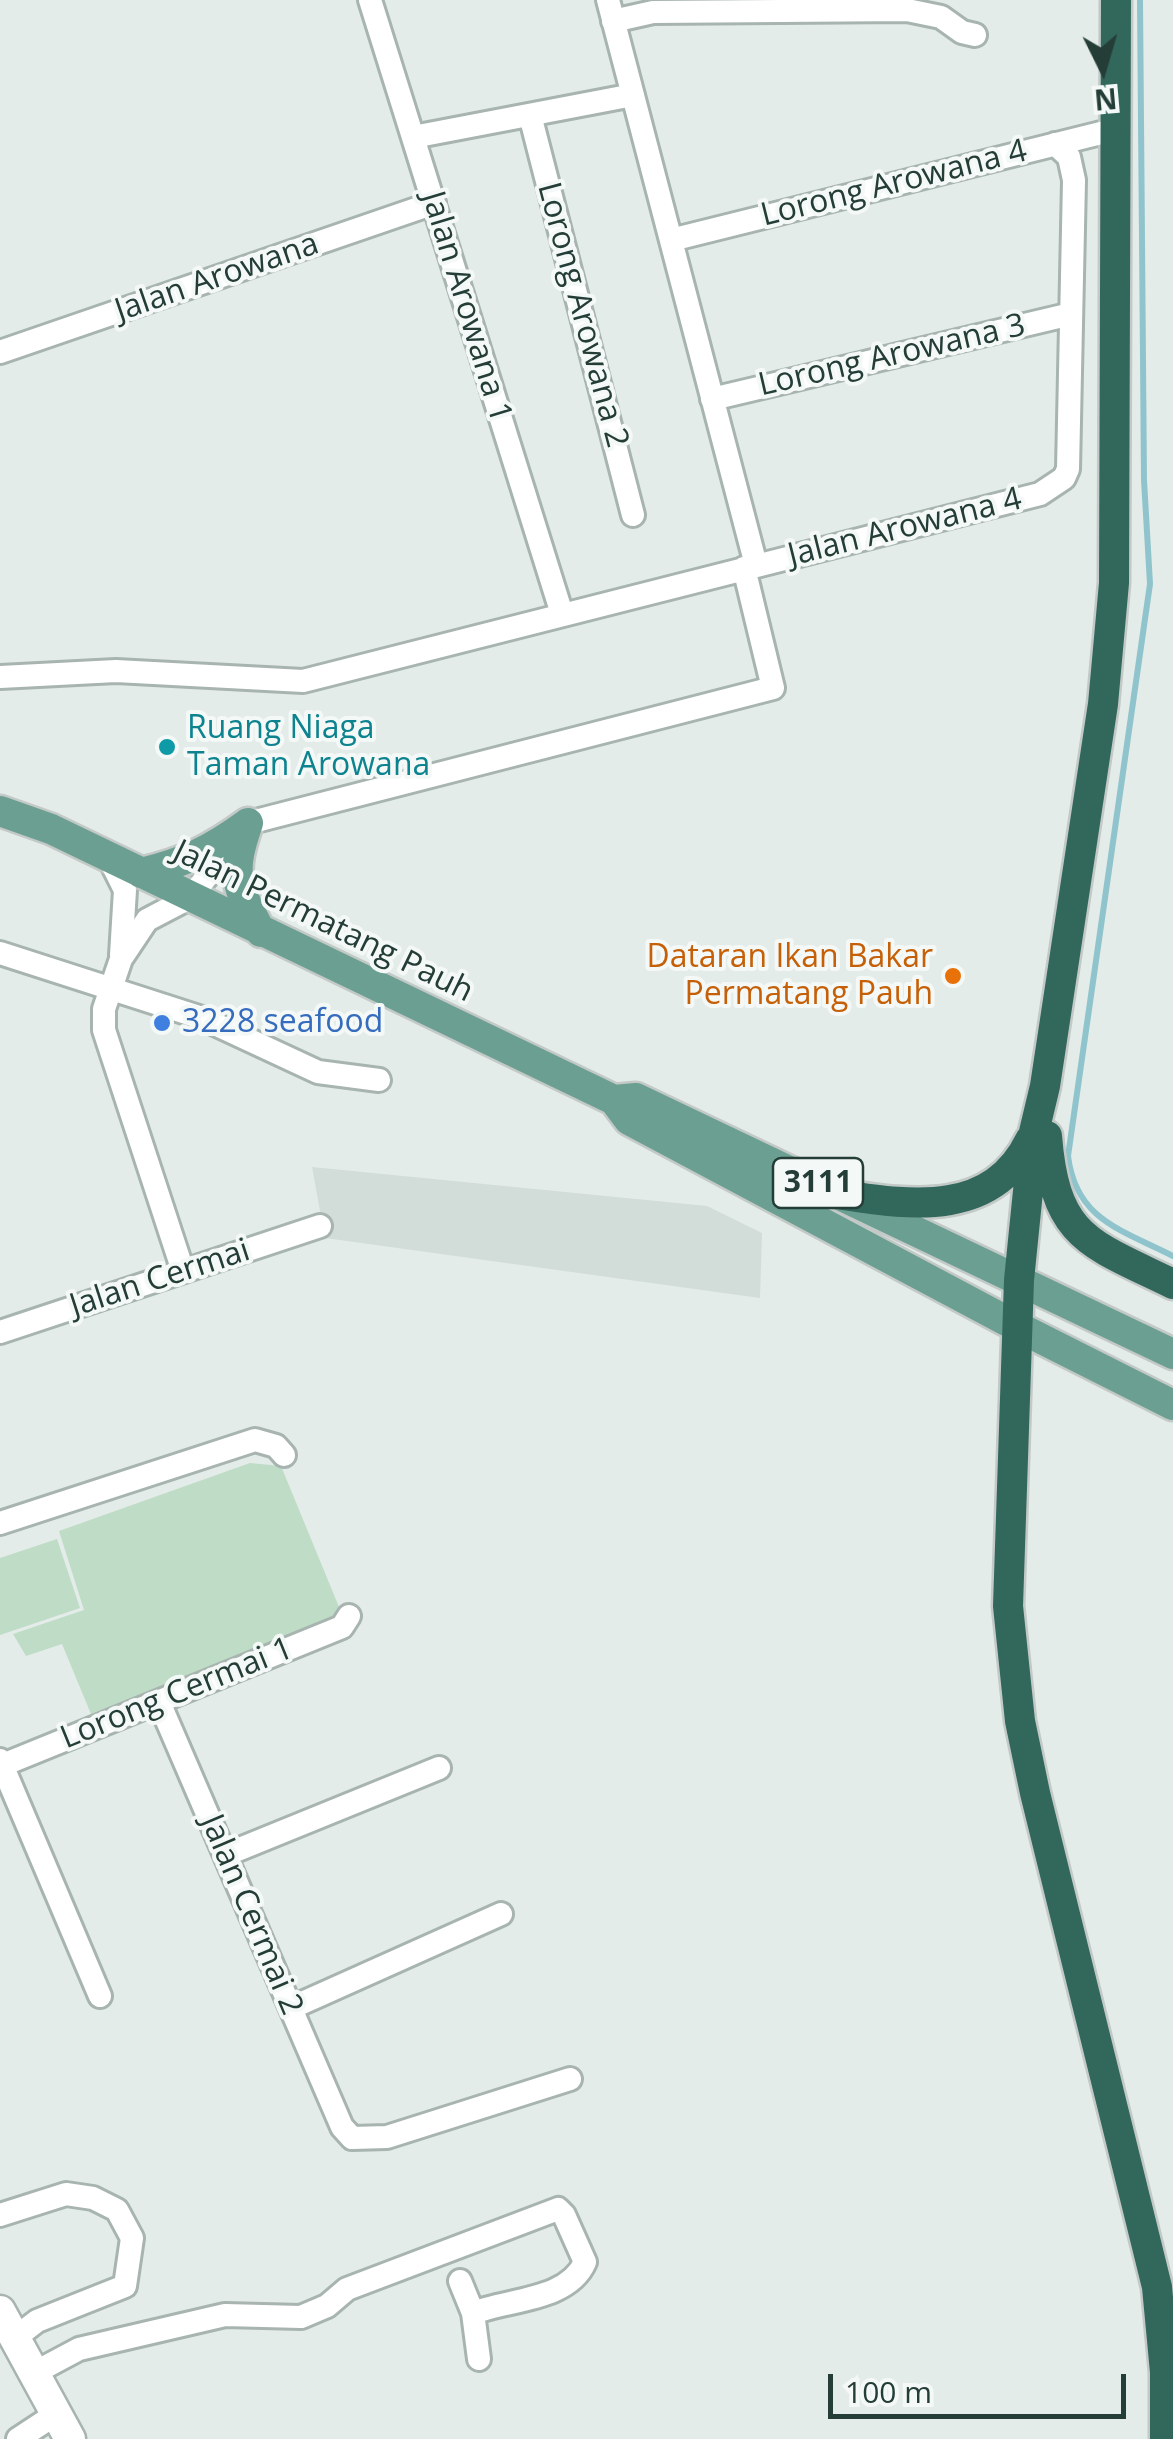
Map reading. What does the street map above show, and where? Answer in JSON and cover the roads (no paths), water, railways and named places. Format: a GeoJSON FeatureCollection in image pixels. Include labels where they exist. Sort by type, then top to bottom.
{"type":"FeatureCollection","features":[{"type":"Feature","properties":{"kind":"highway"},"geometry":{"type":"LineString","coordinates":[[1116,0],[1112,614],[1102,704],[1034,1132],[1020,1280],[1008,1606],[1015,1682],[1034,1793],[1156,2287],[1165,2372],[1165,2439]]}},
{"type":"Feature","properties":{"kind":"highway"},"geometry":{"type":"LineString","coordinates":[[1044,1086],[1051,1181],[1062,1210],[1097,1246],[1173,1284]]}},
{"type":"Feature","properties":{"kind":"highway"},"geometry":{"type":"LineString","coordinates":[[843,1195],[917,1203],[971,1196],[1011,1170],[1034,1132]]}},
{"type":"Feature","properties":{"kind":"main road","name":"Jalan Permatang Pauh"},"geometry":{"type":"LineString","coordinates":[[0,811],[51,829],[614,1100],[629,1120],[1173,1405]]}},
{"type":"Feature","properties":{"kind":"main road"},"geometry":{"type":"LineString","coordinates":[[141,873],[212,850],[248,823]]}},
{"type":"Feature","properties":{"kind":"main road"},"geometry":{"type":"LineString","coordinates":[[248,823],[236,857],[236,879],[262,932]]}},
{"type":"Feature","properties":{"kind":"main road","name":"Jalan Permatang Pauh"},"geometry":{"type":"LineString","coordinates":[[614,1100],[636,1098],[1173,1354]]}},
{"type":"Feature","properties":{"kind":"street","name":"Jalan Arowana 1"},"geometry":{"type":"LineString","coordinates":[[370,0],[562,614]]}},
{"type":"Feature","properties":{"kind":"street"},"geometry":{"type":"LineString","coordinates":[[183,1271],[104,1030],[104,1009],[121,959],[147,920],[190,897],[248,823],[774,688],[712,398],[610,11],[907,10],[941,17],[962,32],[975,35]]}},
{"type":"Feature","properties":{"kind":"street"},"geometry":{"type":"LineString","coordinates":[[413,136],[633,95]]}},
{"type":"Feature","properties":{"kind":"street","name":"Lorong Arowana 2"},"geometry":{"type":"LineString","coordinates":[[530,115],[633,514]]}},
{"type":"Feature","properties":{"kind":"street","name":"Lorong Arowana 4"},"geometry":{"type":"LineString","coordinates":[[671,240],[1117,129]]}},
{"type":"Feature","properties":{"kind":"street","name":"Jalan Arowana 4"},"geometry":{"type":"LineString","coordinates":[[0,677],[116,671],[303,681],[1040,494],[1064,478],[1068,469],[1074,180],[1069,157],[1055,144]]}},
{"type":"Feature","properties":{"kind":"street","name":"Jalan Arowana"},"geometry":{"type":"LineString","coordinates":[[0,352],[434,204]]}},
{"type":"Feature","properties":{"kind":"street","name":"Lorong Arowana 3"},"geometry":{"type":"LineString","coordinates":[[712,398],[1071,314]]}},
{"type":"Feature","properties":{"kind":"street"},"geometry":{"type":"LineString","coordinates":[[108,856],[125,890],[121,959]]}},
{"type":"Feature","properties":{"kind":"street"},"geometry":{"type":"LineString","coordinates":[[0,952],[202,1018],[318,1072],[379,1080]]}},
{"type":"Feature","properties":{"kind":"street","name":"Jalan Cermai"},"geometry":{"type":"LineString","coordinates":[[4,1330],[320,1226]]}},
{"type":"Feature","properties":{"kind":"street"},"geometry":{"type":"LineString","coordinates":[[0,1306],[4,1330]]}},
{"type":"Feature","properties":{"kind":"street"},"geometry":{"type":"LineString","coordinates":[[0,1524],[255,1440],[276,1446],[284,1455]]}},
{"type":"Feature","properties":{"kind":"street","name":"Lorong Cermai 1"},"geometry":{"type":"LineString","coordinates":[[1,1764],[342,1627],[349,1616]]}},
{"type":"Feature","properties":{"kind":"street","name":"Jalan Cermai 2"},"geometry":{"type":"LineString","coordinates":[[159,1702],[342,2127],[352,2138],[387,2137],[570,2079]]}},
{"type":"Feature","properties":{"kind":"street"},"geometry":{"type":"LineString","coordinates":[[1,1764],[100,1996]]}},
{"type":"Feature","properties":{"kind":"street"},"geometry":{"type":"LineString","coordinates":[[225,1855],[439,1768]]}},
{"type":"Feature","properties":{"kind":"street"},"geometry":{"type":"LineString","coordinates":[[291,2008],[501,1914]]}},
{"type":"Feature","properties":{"kind":"street"},"geometry":{"type":"LineString","coordinates":[[0,2216],[66,2194],[94,2198],[117,2210],[132,2238],[125,2286],[37,2322],[6,2327],[63,2426],[18,2439]]}},
{"type":"Feature","properties":{"kind":"street"},"geometry":{"type":"LineString","coordinates":[[34,2373],[79,2349],[225,2315],[301,2317],[327,2306],[347,2289],[558,2209],[585,2262],[580,2274],[566,2285],[473,2313]]}},
{"type":"Feature","properties":{"kind":"street"},"geometry":{"type":"LineString","coordinates":[[460,2281],[473,2313],[479,2359]]}},
{"type":"Feature","properties":{"kind":"waterway"},"geometry":{"type":"LineString","coordinates":[[1140,0],[1144,480],[1150,584],[1068,1156],[1073,1178],[1091,1209],[1119,1230],[1173,1256]]}},
{"type":"Feature","properties":{"kind":"place","name":"Ruang Niaga Taman Arowana"},"geometry":{"type":"Point","coordinates":[167,747]}},
{"type":"Feature","properties":{"kind":"place","name":"Dataran Ikan Bakar Permatang Pauh"},"geometry":{"type":"Point","coordinates":[953,976]}},
{"type":"Feature","properties":{"kind":"place","name":"3228 seafood"},"geometry":{"type":"Point","coordinates":[162,1023]}}]}
